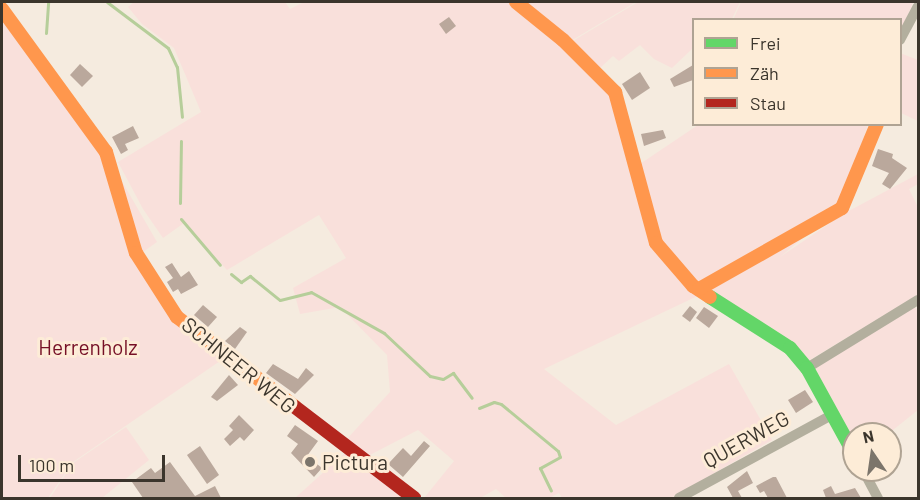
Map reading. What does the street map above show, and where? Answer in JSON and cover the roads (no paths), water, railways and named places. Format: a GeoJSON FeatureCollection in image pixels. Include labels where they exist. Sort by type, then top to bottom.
{"type":"FeatureCollection","features":[{"type":"Feature","properties":{"kind":"street"},"geometry":{"type":"LineString","coordinates":[[516,2],[563,40],[615,92],[622,107],[656,243],[683,278],[790,348],[807,368],[842,432]]}},
{"type":"Feature","properties":{"kind":"street"},"geometry":{"type":"LineString","coordinates":[[902,36],[918,6]]}},
{"type":"Feature","properties":{"kind":"street","name":"SCHNEER WEG"},"geometry":{"type":"LineString","coordinates":[[2,9],[106,152],[136,253],[177,317],[414,498]]}},
{"type":"Feature","properties":{"kind":"street"},"geometry":{"type":"LineString","coordinates":[[699,289],[830,218],[842,208],[876,126]]}},
{"type":"Feature","properties":{"kind":"street"},"geometry":{"type":"LineString","coordinates":[[807,368],[918,300]]}},
{"type":"Feature","properties":{"kind":"street","name":"QUERWEG"},"geometry":{"type":"LineString","coordinates":[[679,498],[832,414]]}},
{"type":"Feature","properties":{"kind":"street"},"geometry":{"type":"LineString","coordinates":[[869,482],[878,498]]}},
{"type":"Feature","properties":{"kind":"waterway"},"geometry":{"type":"LineString","coordinates":[[46,33],[48,2]]}},
{"type":"Feature","properties":{"kind":"waterway"},"geometry":{"type":"LineString","coordinates":[[107,2],[168,48],[177,67],[182,117]]}},
{"type":"Feature","properties":{"kind":"waterway"},"geometry":{"type":"LineString","coordinates":[[180,203],[181,141]]}},
{"type":"Feature","properties":{"kind":"waterway"},"geometry":{"type":"LineString","coordinates":[[181,219],[220,265]]}},
{"type":"Feature","properties":{"kind":"waterway"},"geometry":{"type":"LineString","coordinates":[[231,274],[241,282],[250,276],[280,300],[311,292],[384,333],[430,376],[443,379],[453,373],[472,398]]}},
{"type":"Feature","properties":{"kind":"waterway"},"geometry":{"type":"LineString","coordinates":[[479,408],[494,402],[501,404],[558,451],[560,457],[540,468],[551,491]]}},
{"type":"Feature","properties":{"kind":"place","name":"Pictura"},"geometry":{"type":"Point","coordinates":[310,462]}},
{"type":"Feature","properties":{"kind":"park label","name":"Herrenholz"},"geometry":{"type":"Point","coordinates":[88,347]}}]}
